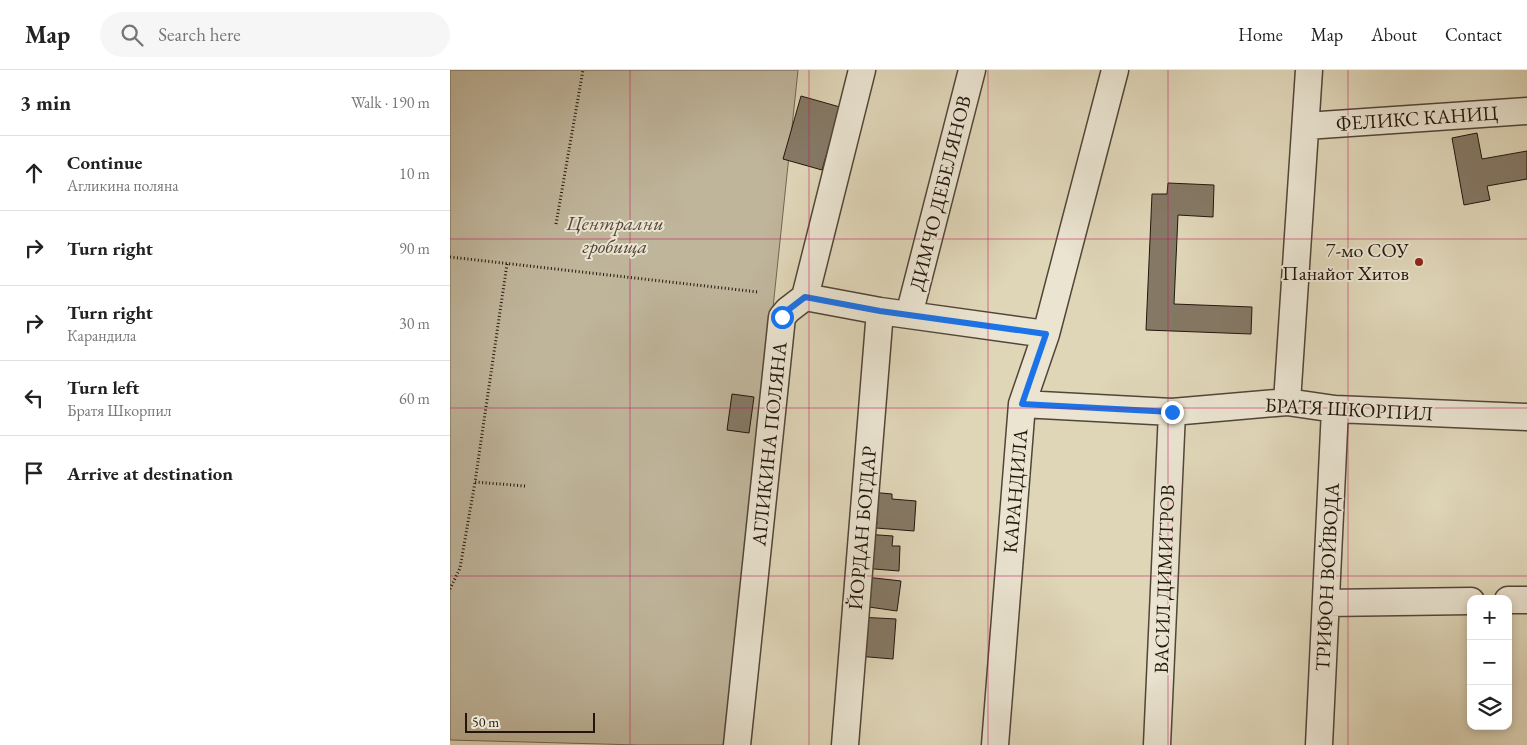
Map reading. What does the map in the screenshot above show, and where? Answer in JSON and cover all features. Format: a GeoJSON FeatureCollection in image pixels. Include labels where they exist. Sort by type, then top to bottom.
{"type":"FeatureCollection","features":[{"type":"Feature","properties":{"kind":"street"},"geometry":{"type":"LineString","coordinates":[[862,70],[805,297],[880,311],[1046,334]]}},
{"type":"Feature","properties":{"kind":"street","name":"ДИМЧО ДЕБЕЛЯНОВ"},"geometry":{"type":"LineString","coordinates":[[909,315],[972,70]]}},
{"type":"Feature","properties":{"kind":"street","name":"КАРАНДИЛА"},"geometry":{"type":"LineString","coordinates":[[994,745],[1022,404],[1046,334],[1115,70]]}},
{"type":"Feature","properties":{"kind":"street"},"geometry":{"type":"LineString","coordinates":[[1287,402],[1309,70]]}},
{"type":"Feature","properties":{"kind":"street","name":"ФЕЛИКС КАНИЦ"},"geometry":{"type":"LineString","coordinates":[[1306,126],[1527,111]]}},
{"type":"Feature","properties":{"kind":"street","name":"АГЛИКИНА ПОЛЯНА"},"geometry":{"type":"LineString","coordinates":[[737,745],[782,317],[805,297]]}},
{"type":"Feature","properties":{"kind":"street","name":"ЙОРДАН БОГДАР"},"geometry":{"type":"LineString","coordinates":[[845,745],[880,311]]}},
{"type":"Feature","properties":{"kind":"street","name":"БРАТЯ ШКОРПИЛ"},"geometry":{"type":"LineString","coordinates":[[1022,404],[1172,412],[1287,402],[1335,409],[1527,417]]}},
{"type":"Feature","properties":{"kind":"street","name":"ТРИФОН ВОЙВОДА"},"geometry":{"type":"LineString","coordinates":[[1319,745],[1335,409]]}},
{"type":"Feature","properties":{"kind":"street","name":"ВАСИЛ ДИМИТРОВ"},"geometry":{"type":"LineString","coordinates":[[1157,745],[1172,412]]}},
{"type":"Feature","properties":{"kind":"street"},"geometry":{"type":"LineString","coordinates":[[1512,600],[1527,600]]}},
{"type":"Feature","properties":{"kind":"street"},"geometry":{"type":"LineString","coordinates":[[1326,604],[1467,601]]}},
{"type":"Feature","properties":{"kind":"path"},"geometry":{"type":"LineString","coordinates":[[556,224],[583,70]]}},
{"type":"Feature","properties":{"kind":"path"},"geometry":{"type":"LineString","coordinates":[[450,257],[758,292]]}},
{"type":"Feature","properties":{"kind":"path"},"geometry":{"type":"LineString","coordinates":[[450,589],[460,568],[475,482],[507,264]]}},
{"type":"Feature","properties":{"kind":"path"},"geometry":{"type":"LineString","coordinates":[[475,482],[524,486]]}},
{"type":"Feature","properties":{"kind":"green space","name":"Централни гробища"},"geometry":{"type":"Polygon","coordinates":[[[450,70],[798,70],[727,745],[639,745],[450,740],[450,70]]]}},
{"type":"Feature","properties":{"kind":"building"},"geometry":{"type":"Polygon","coordinates":[[[801,96],[840,107],[822,170],[783,159],[801,96]]]}},
{"type":"Feature","properties":{"kind":"building"},"geometry":{"type":"Polygon","coordinates":[[[1477,133],[1482,159],[1527,151],[1527,179],[1487,186],[1490,200],[1464,205],[1452,138],[1477,133]]]}},
{"type":"Feature","properties":{"kind":"building"},"geometry":{"type":"Polygon","coordinates":[[[1168,183],[1214,185],[1213,217],[1178,215],[1174,304],[1252,307],[1251,334],[1146,330],[1152,194],[1167,194],[1168,183]]]}},
{"type":"Feature","properties":{"kind":"building"},"geometry":{"type":"Polygon","coordinates":[[[732,394],[754,397],[749,433],[727,430],[732,394]]]}},
{"type":"Feature","properties":{"kind":"building"},"geometry":{"type":"Polygon","coordinates":[[[870,492],[892,494],[892,499],[916,501],[914,531],[876,528],[877,522],[868,522],[870,492]]]}},
{"type":"Feature","properties":{"kind":"building"},"geometry":{"type":"Polygon","coordinates":[[[864,534],[893,536],[892,546],[900,546],[899,571],[862,568],[864,534]]]}},
{"type":"Feature","properties":{"kind":"building"},"geometry":{"type":"Polygon","coordinates":[[[866,577],[901,581],[897,611],[862,606],[866,577]]]}},
{"type":"Feature","properties":{"kind":"building"},"geometry":{"type":"Polygon","coordinates":[[[859,617],[896,619],[893,659],[857,656],[859,617]]]}},
{"type":"Feature","properties":{"kind":"place","name":"7-мо СОУ Панайот Хитов"},"geometry":{"type":"Point","coordinates":[1419,262]}},
{"type":"Feature","properties":{"kind":"route"},"geometry":{"type":"LineString","coordinates":[[782,317],[805,297],[880,311],[1046,334],[1022,404],[1172,412]]}}]}
